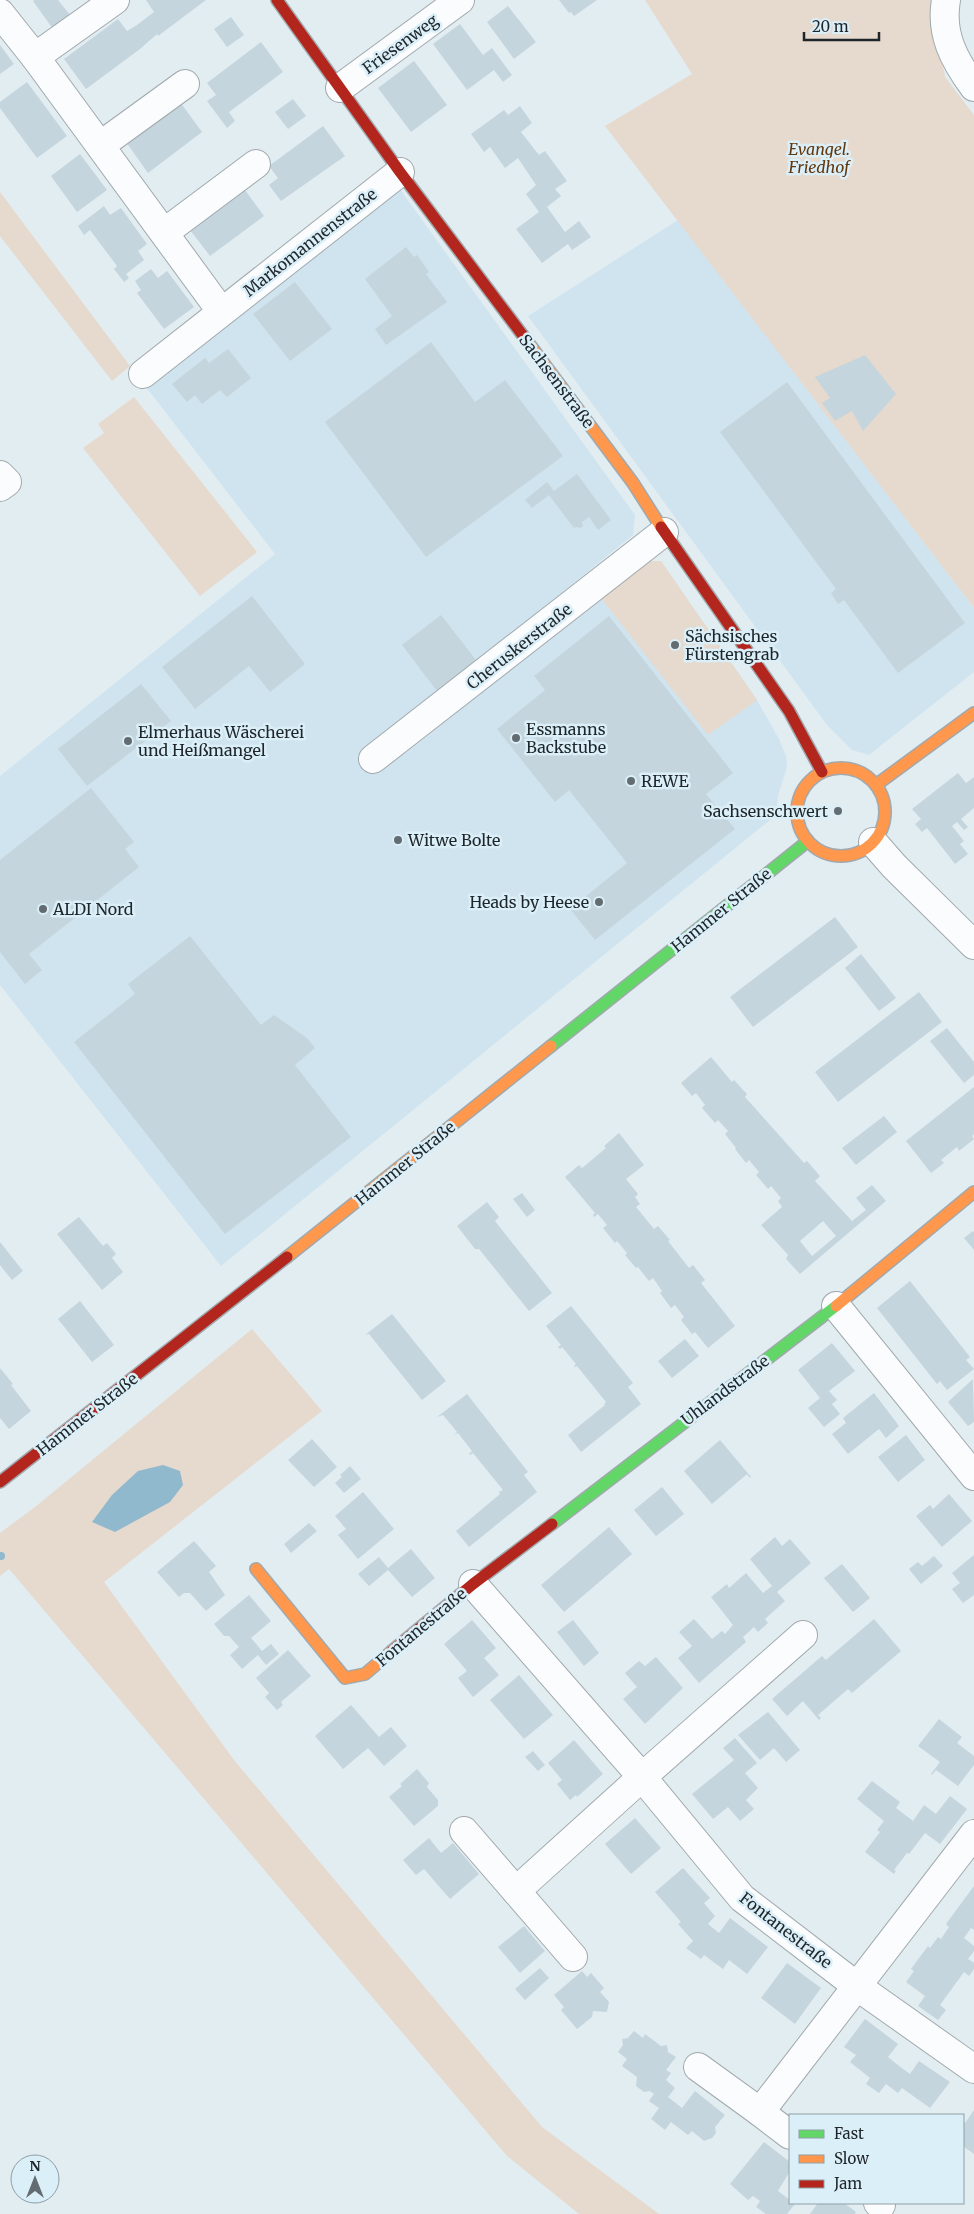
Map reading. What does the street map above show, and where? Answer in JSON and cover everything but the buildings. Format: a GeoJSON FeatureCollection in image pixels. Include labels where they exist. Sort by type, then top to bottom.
{"type":"FeatureCollection","features":[{"type":"Feature","properties":{"kind":"street"},"geometry":{"type":"LineString","coordinates":[[35,57],[115,0]]}},
{"type":"Feature","properties":{"kind":"street","name":"Sachsenstraße"},"geometry":{"type":"LineString","coordinates":[[277,0],[400,172],[633,483],[664,532],[789,712],[822,772]]}},
{"type":"Feature","properties":{"kind":"street","name":"Friesenweg"},"geometry":{"type":"LineString","coordinates":[[340,88],[460,0]]}},
{"type":"Feature","properties":{"kind":"street"},"geometry":{"type":"LineString","coordinates":[[946,0],[944,14],[947,37],[958,65],[974,87]]}},
{"type":"Feature","properties":{"kind":"street"},"geometry":{"type":"LineString","coordinates":[[0,13],[101,145],[221,311]]}},
{"type":"Feature","properties":{"kind":"street"},"geometry":{"type":"LineString","coordinates":[[101,145],[185,84]]}},
{"type":"Feature","properties":{"kind":"street"},"geometry":{"type":"LineString","coordinates":[[165,232],[256,164]]}},
{"type":"Feature","properties":{"kind":"street","name":"Markomannenstraße"},"geometry":{"type":"LineString","coordinates":[[143,374],[400,172]]}},
{"type":"Feature","properties":{"kind":"street","name":"Cheruskerstraße"},"geometry":{"type":"LineString","coordinates":[[373,759],[664,532]]}},
{"type":"Feature","properties":{"kind":"street"},"geometry":{"type":"LineString","coordinates":[[876,785],[974,713]]}},
{"type":"Feature","properties":{"kind":"street"},"geometry":{"type":"LineString","coordinates":[[838,768],[852,769],[865,775],[876,785],[883,797],[885,812],[883,827],[873,842],[864,850],[849,856],[834,856],[820,851],[808,841],[799,823],[798,802],[803,789],[812,778],[822,772],[838,768]]}},
{"type":"Feature","properties":{"kind":"street","name":"Hammer Straße"},"geometry":{"type":"LineString","coordinates":[[0,1482],[238,1297],[808,841]]}},
{"type":"Feature","properties":{"kind":"street"},"geometry":{"type":"LineString","coordinates":[[873,842],[894,866],[974,945]]}},
{"type":"Feature","properties":{"kind":"street","name":"Uhlandstraße"},"geometry":{"type":"LineString","coordinates":[[473,1584],[836,1306],[974,1192]]}},
{"type":"Feature","properties":{"kind":"street"},"geometry":{"type":"LineString","coordinates":[[836,1306],[974,1476]]}},
{"type":"Feature","properties":{"kind":"street","name":"Fontanestraße"},"geometry":{"type":"LineString","coordinates":[[256,1569],[345,1678],[365,1674],[473,1584],[642,1777],[742,1898],[858,1987],[974,2069]]}},
{"type":"Feature","properties":{"kind":"street"},"geometry":{"type":"LineString","coordinates":[[516,1891],[803,1635]]}},
{"type":"Feature","properties":{"kind":"street"},"geometry":{"type":"LineString","coordinates":[[464,1831],[573,1957]]}},
{"type":"Feature","properties":{"kind":"street"},"geometry":{"type":"LineString","coordinates":[[760,2112],[974,1834]]}},
{"type":"Feature","properties":{"kind":"street"},"geometry":{"type":"LineString","coordinates":[[698,2067],[789,2134]]}},
{"type":"Feature","properties":{"kind":"shaded area"},"geometry":{"type":"Polygon","coordinates":[[[399,188],[635,515],[633,535],[396,726],[406,753],[650,561],[661,561],[757,700],[779,739],[786,756],[787,767],[778,796],[776,815],[221,1266],[0,985],[0,776],[275,554],[146,387],[399,188]]]}},
{"type":"Feature","properties":{"kind":"shaded area"},"geometry":{"type":"Polygon","coordinates":[[[678,220],[974,608],[974,672],[869,755],[852,750],[827,725],[528,316],[678,220]]]}},
{"type":"Feature","properties":{"kind":"green space","name":"Evangel. Friedhof"},"geometry":{"type":"Polygon","coordinates":[[[645,0],[940,0],[935,23],[945,77],[974,115],[974,608],[605,126],[692,74],[645,0]]]}},
{"type":"Feature","properties":{"kind":"green space"},"geometry":{"type":"Polygon","coordinates":[[[0,192],[130,366],[112,381],[0,236],[0,192]]]}},
{"type":"Feature","properties":{"kind":"green space"},"geometry":{"type":"Polygon","coordinates":[[[134,397],[257,552],[200,596],[83,448],[104,433],[98,424],[134,397]]]}},
{"type":"Feature","properties":{"kind":"green space"},"geometry":{"type":"Polygon","coordinates":[[[650,561],[661,561],[757,700],[708,735],[601,598],[650,561]]]}},
{"type":"Feature","properties":{"kind":"green space"},"geometry":{"type":"Polygon","coordinates":[[[252,1329],[322,1411],[104,1582],[234,1760],[542,2127],[659,2214],[579,2214],[507,2156],[9,1569],[0,1576],[0,1533],[35,1507],[252,1329]]]}},
{"type":"Feature","properties":{"kind":"water"},"geometry":{"type":"Polygon","coordinates":[[[163,1465],[180,1471],[183,1485],[170,1502],[115,1532],[92,1522],[112,1495],[138,1471],[163,1465]]]}},
{"type":"Feature","properties":{"kind":"traffic: fast"},"geometry":{"type":"LineString","coordinates":[[551,1046],[808,841]]}},
{"type":"Feature","properties":{"kind":"traffic: fast"},"geometry":{"type":"LineString","coordinates":[[552,1524],[836,1306]]}},
{"type":"Feature","properties":{"kind":"traffic: slow"},"geometry":{"type":"LineString","coordinates":[[524,337],[633,483],[661,527]]}},
{"type":"Feature","properties":{"kind":"traffic: slow"},"geometry":{"type":"LineString","coordinates":[[876,785],[974,713]]}},
{"type":"Feature","properties":{"kind":"traffic: slow"},"geometry":{"type":"LineString","coordinates":[[841,768],[858,772],[872,781],[881,795],[885,812],[881,829],[872,843],[858,852],[841,856],[824,852],[810,843],[801,829],[797,812],[801,795],[810,781],[824,772],[841,768]]}},
{"type":"Feature","properties":{"kind":"traffic: slow"},"geometry":{"type":"LineString","coordinates":[[287,1257],[551,1046]]}},
{"type":"Feature","properties":{"kind":"traffic: slow"},"geometry":{"type":"LineString","coordinates":[[836,1306],[974,1192]]}},
{"type":"Feature","properties":{"kind":"traffic: slow"},"geometry":{"type":"LineString","coordinates":[[256,1569],[345,1678],[365,1674],[392,1651]]}},
{"type":"Feature","properties":{"kind":"traffic: jam"},"geometry":{"type":"LineString","coordinates":[[277,0],[400,172],[524,337]]}},
{"type":"Feature","properties":{"kind":"traffic: jam"},"geometry":{"type":"LineString","coordinates":[[661,527],[789,711],[822,772]]}},
{"type":"Feature","properties":{"kind":"traffic: jam"},"geometry":{"type":"LineString","coordinates":[[0,1482],[287,1257]]}},
{"type":"Feature","properties":{"kind":"traffic: jam"},"geometry":{"type":"LineString","coordinates":[[392,1651],[473,1584],[552,1524]]}},
{"type":"Feature","properties":{"kind":"place","name":"Sächsisches Fürstengrab"},"geometry":{"type":"Point","coordinates":[675,645]}},
{"type":"Feature","properties":{"kind":"place","name":"Essmanns Backstube"},"geometry":{"type":"Point","coordinates":[516,738]}},
{"type":"Feature","properties":{"kind":"place","name":"Elmerhaus Wäscherei und Heißmangel"},"geometry":{"type":"Point","coordinates":[128,741]}},
{"type":"Feature","properties":{"kind":"place","name":"REWE"},"geometry":{"type":"Point","coordinates":[631,781]}},
{"type":"Feature","properties":{"kind":"place","name":"Sachsenschwert"},"geometry":{"type":"Point","coordinates":[838,811]}},
{"type":"Feature","properties":{"kind":"place","name":"Witwe Bolte"},"geometry":{"type":"Point","coordinates":[398,840]}},
{"type":"Feature","properties":{"kind":"place","name":"Heads by Heese"},"geometry":{"type":"Point","coordinates":[599,902]}},
{"type":"Feature","properties":{"kind":"place","name":"ALDI Nord"},"geometry":{"type":"Point","coordinates":[43,909]}}]}
